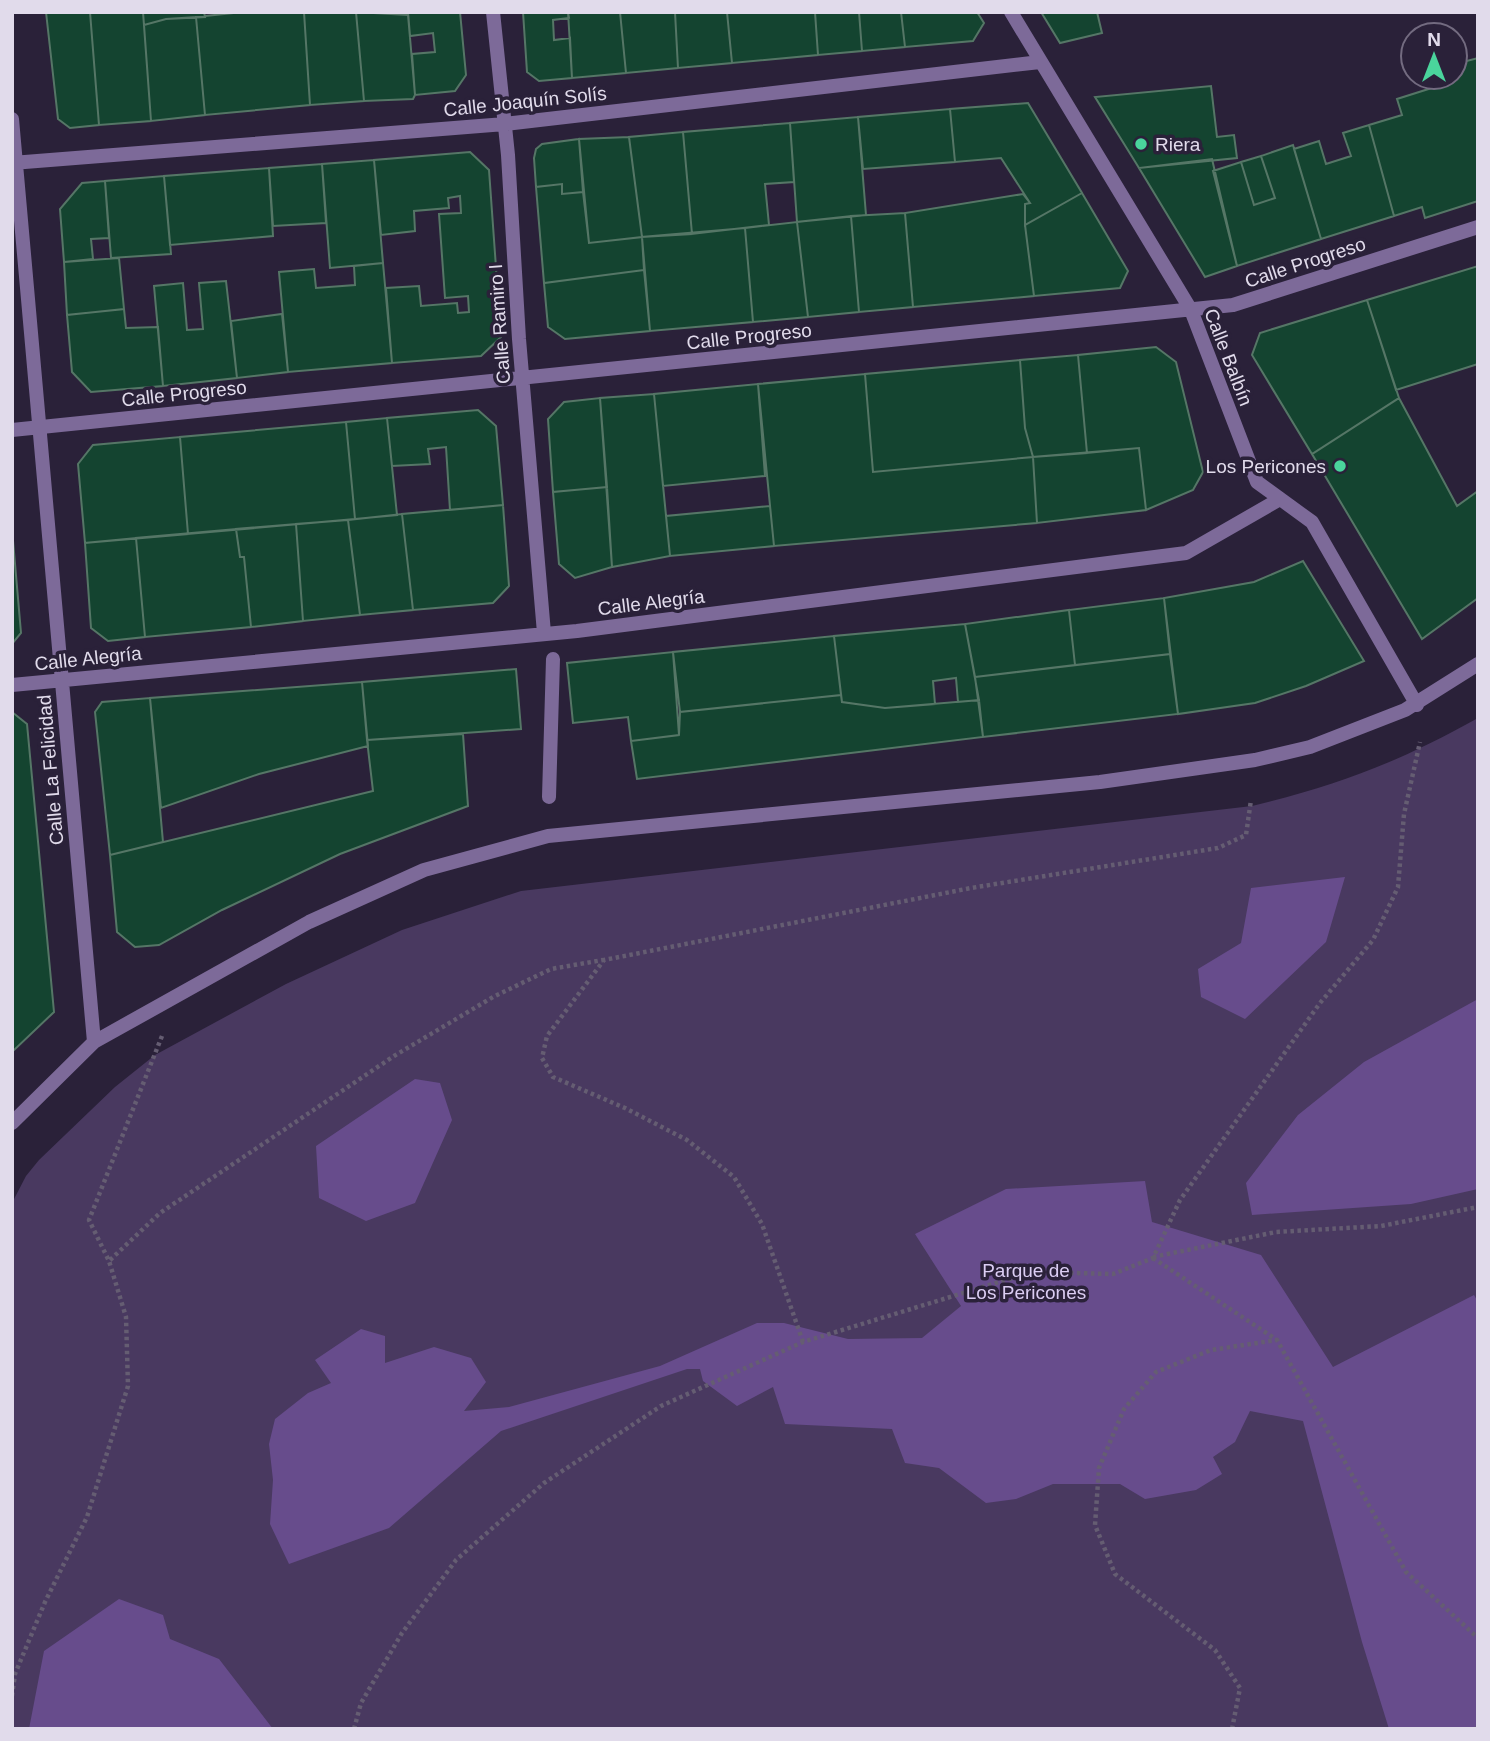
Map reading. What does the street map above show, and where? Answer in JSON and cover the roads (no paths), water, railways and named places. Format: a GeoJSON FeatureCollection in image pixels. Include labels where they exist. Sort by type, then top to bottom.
{"type":"FeatureCollection","features":[{"type":"Feature","properties":{"kind":"street","name":"Calle Ramiro I"},"geometry":{"type":"LineString","coordinates":[[494,12],[544,634]]}},
{"type":"Feature","properties":{"kind":"street","name":"Calle Balbín"},"geometry":{"type":"LineString","coordinates":[[1011,12],[1191,310],[1257,482],[1312,522],[1417,705]]}},
{"type":"Feature","properties":{"kind":"street","name":"Calle Joaquín Solís"},"geometry":{"type":"LineString","coordinates":[[14,163],[505,124],[1040,62]]}},
{"type":"Feature","properties":{"kind":"street","name":"Calle La Felicidad"},"geometry":{"type":"LineString","coordinates":[[12,119],[94,1042]]}},
{"type":"Feature","properties":{"kind":"street","name":"Calle Progreso"},"geometry":{"type":"LineString","coordinates":[[12,429],[1233,305],[1478,227]]}},
{"type":"Feature","properties":{"kind":"street","name":"Calle Alegría"},"geometry":{"type":"LineString","coordinates":[[12,685],[544,634],[1186,553],[1280,499]]}},
{"type":"Feature","properties":{"kind":"street"},"geometry":{"type":"LineString","coordinates":[[549,797],[553,659]]}},
{"type":"Feature","properties":{"kind":"street"},"geometry":{"type":"LineString","coordinates":[[12,1122],[94,1042],[309,922],[424,870],[548,836],[1100,782],[1255,760],[1310,747],[1417,705],[1478,664]]}},
{"type":"Feature","properties":{"kind":"place","name":"Riera"},"geometry":{"type":"Point","coordinates":[1141,144]}},
{"type":"Feature","properties":{"kind":"place","name":"Los Pericones"},"geometry":{"type":"Point","coordinates":[1340,466]}},
{"type":"Feature","properties":{"kind":"park label","name":"Parque de Los Pericones"},"geometry":{"type":"Point","coordinates":[1026,1281]}}]}
